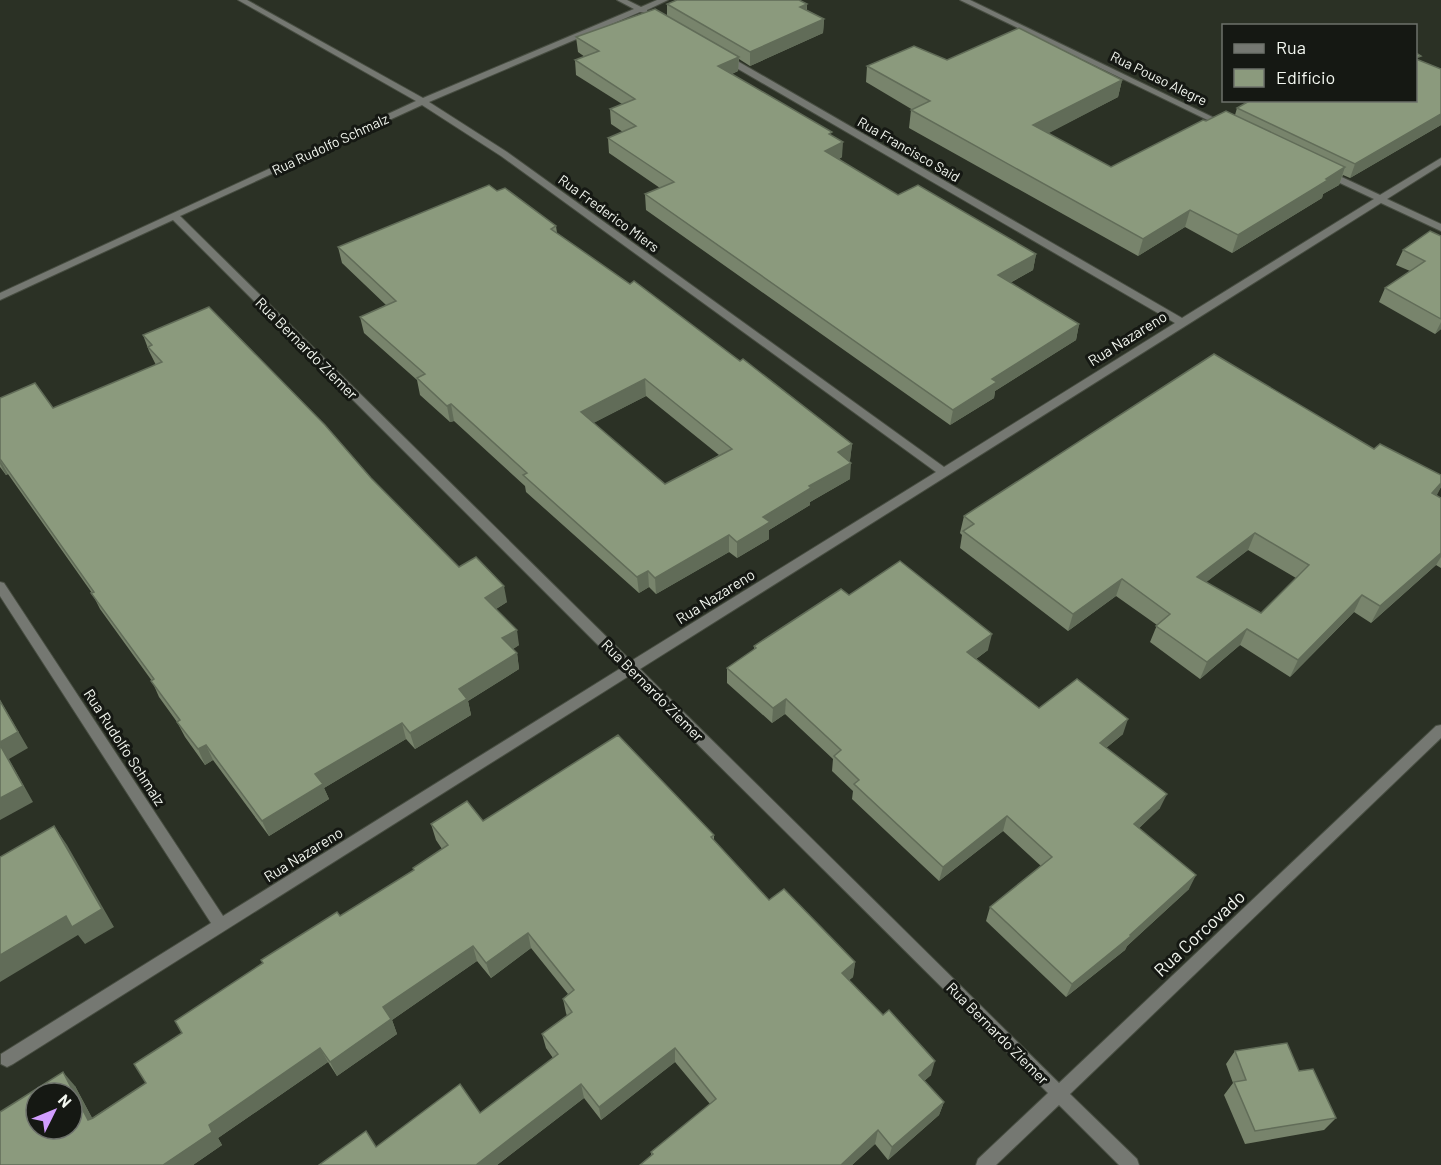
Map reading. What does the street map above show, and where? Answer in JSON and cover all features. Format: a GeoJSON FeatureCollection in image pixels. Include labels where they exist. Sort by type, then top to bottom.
{"type":"FeatureCollection","features":[{"type":"Feature","properties":{"kind":"street","name":"Rua Frederico Miers"},"geometry":{"type":"LineString","coordinates":[[242,0],[422,101],[504,154],[944,472]]}},
{"type":"Feature","properties":{"kind":"street"},"geometry":{"type":"LineString","coordinates":[[621,0],[651,15]]}},
{"type":"Feature","properties":{"kind":"street","name":"Rua Rudolfo Schmalz"},"geometry":{"type":"LineString","coordinates":[[0,297],[506,63],[664,0]]}},
{"type":"Feature","properties":{"kind":"street","name":"Rua Pouso Alegre"},"geometry":{"type":"LineString","coordinates":[[964,0],[1231,127]]}},
{"type":"Feature","properties":{"kind":"street","name":"Rua Francisco Said"},"geometry":{"type":"LineString","coordinates":[[712,51],[1183,323]]}},
{"type":"Feature","properties":{"kind":"street","name":"Rua Nazareno"},"geometry":{"type":"LineString","coordinates":[[7,1059],[1441,161]]}},
{"type":"Feature","properties":{"kind":"street"},"geometry":{"type":"LineString","coordinates":[[1316,168],[1441,228]]}},
{"type":"Feature","properties":{"kind":"street","name":"Rua Bernardo Ziemer"},"geometry":{"type":"LineString","coordinates":[[174,216],[1131,1165]]}},
{"type":"Feature","properties":{"kind":"street","name":"Rua Rudolfo Schmalz"},"geometry":{"type":"LineString","coordinates":[[0,586],[221,925]]}},
{"type":"Feature","properties":{"kind":"street","name":"Rua Corcovado"},"geometry":{"type":"LineString","coordinates":[[984,1165],[1441,730]]}},
{"type":"Feature","properties":{"kind":"building"},"geometry":{"type":"Polygon","coordinates":[[[677,0],[799,0],[807,4],[800,7],[824,19],[750,52],[667,4],[677,0]]]}},
{"type":"Feature","properties":{"kind":"building"},"geometry":{"type":"Polygon","coordinates":[[[655,9],[739,57],[718,66],[832,132],[829,134],[843,142],[825,151],[898,195],[918,185],[1036,254],[998,275],[1079,324],[992,379],[997,382],[953,410],[645,194],[674,182],[608,138],[636,126],[610,109],[635,99],[575,60],[599,51],[576,37],[655,9]]]}},
{"type":"Feature","properties":{"kind":"building"},"geometry":{"type":"Polygon","coordinates":[[[1019,28],[1122,80],[1033,125],[1111,167],[1203,120],[1206,121],[1226,111],[1345,167],[1326,179],[1328,180],[1238,235],[1190,210],[1143,239],[911,110],[930,101],[867,66],[914,46],[947,60],[1019,28]]]}},
{"type":"Feature","properties":{"kind":"building"},"geometry":{"type":"Polygon","coordinates":[[[1417,59],[1441,69],[1441,114],[1355,164],[1237,108],[1248,102],[1417,102],[1417,59]]]}},
{"type":"Feature","properties":{"kind":"building"},"geometry":{"type":"Polygon","coordinates":[[[489,185],[497,191],[505,188],[556,226],[551,229],[630,284],[634,281],[740,361],[743,359],[852,444],[838,452],[851,463],[809,486],[811,488],[763,517],[770,522],[737,542],[729,535],[655,578],[648,571],[637,577],[523,475],[527,473],[451,404],[447,406],[417,378],[425,374],[360,317],[396,301],[338,247],[489,185]],[[645,379],[581,412],[665,484],[732,449],[645,379]]]}},
{"type":"Feature","properties":{"kind":"building"},"geometry":{"type":"Polygon","coordinates":[[[1430,231],[1441,236],[1441,319],[1385,288],[1425,261],[1403,250],[1430,231]]]}},
{"type":"Feature","properties":{"kind":"building"},"geometry":{"type":"Polygon","coordinates":[[[209,307],[325,425],[371,478],[459,567],[476,557],[504,586],[485,598],[517,630],[502,638],[517,653],[459,689],[467,699],[410,733],[402,723],[315,774],[323,784],[262,821],[206,745],[198,749],[177,722],[180,720],[151,681],[154,679],[91,593],[94,592],[0,459],[0,398],[35,383],[53,408],[162,362],[148,347],[152,345],[143,335],[209,307]]]}},
{"type":"Feature","properties":{"kind":"building"},"geometry":{"type":"Polygon","coordinates":[[[1214,354],[1374,449],[1380,444],[1441,475],[1441,483],[1432,493],[1441,498],[1441,553],[1380,606],[1362,595],[1298,660],[1247,629],[1207,662],[1156,626],[1170,614],[1122,579],[1073,614],[963,531],[974,524],[964,516],[1214,354]],[[1255,533],[1197,577],[1261,613],[1309,565],[1255,533]]]}},
{"type":"Feature","properties":{"kind":"building"},"geometry":{"type":"Polygon","coordinates":[[[900,561],[992,634],[967,652],[1039,708],[1077,679],[1128,719],[1100,743],[1167,794],[1134,824],[1196,875],[1131,936],[1072,984],[990,907],[1052,857],[1007,816],[943,867],[854,784],[859,780],[834,756],[841,750],[786,699],[773,708],[727,668],[756,648],[754,646],[841,589],[849,595],[900,561]]]}},
{"type":"Feature","properties":{"kind":"building"},"geometry":{"type":"Polygon","coordinates":[[[0,701],[18,732],[0,742],[0,701]]]}},
{"type":"Feature","properties":{"kind":"building"},"geometry":{"type":"Polygon","coordinates":[[[618,735],[714,835],[711,837],[769,900],[784,889],[855,962],[842,973],[883,1015],[889,1010],[935,1061],[919,1075],[944,1102],[892,1147],[878,1130],[841,1165],[640,1165],[653,1154],[651,1152],[716,1099],[675,1048],[599,1107],[581,1084],[476,1165],[319,1165],[366,1131],[376,1147],[460,1084],[480,1113],[558,1054],[542,1034],[572,1012],[563,999],[574,990],[528,933],[486,963],[473,946],[383,1007],[391,1019],[330,1062],[320,1048],[209,1125],[212,1132],[163,1165],[0,1165],[0,1112],[24,1097],[24,1141],[84,1141],[84,1112],[88,1120],[93,1118],[146,1083],[134,1064],[182,1033],[175,1021],[263,963],[261,960],[337,912],[340,916],[414,870],[413,868],[448,845],[431,824],[467,801],[483,821],[618,735]]]}},
{"type":"Feature","properties":{"kind":"building"},"geometry":{"type":"Polygon","coordinates":[[[0,745],[23,786],[0,798],[0,745]]]}},
{"type":"Feature","properties":{"kind":"building"},"geometry":{"type":"Polygon","coordinates":[[[54,826],[102,909],[72,927],[66,916],[0,955],[0,857],[54,826]]]}},
{"type":"Feature","properties":{"kind":"building"},"geometry":{"type":"Polygon","coordinates":[[[1287,1043],[1299,1071],[1313,1069],[1336,1118],[1255,1131],[1234,1082],[1246,1080],[1235,1051],[1287,1043]]]}},
{"type":"Feature","properties":{"kind":"building"},"geometry":{"type":"Polygon","coordinates":[[[63,1072],[68,1081],[49,1081],[63,1072]]]}}]}
